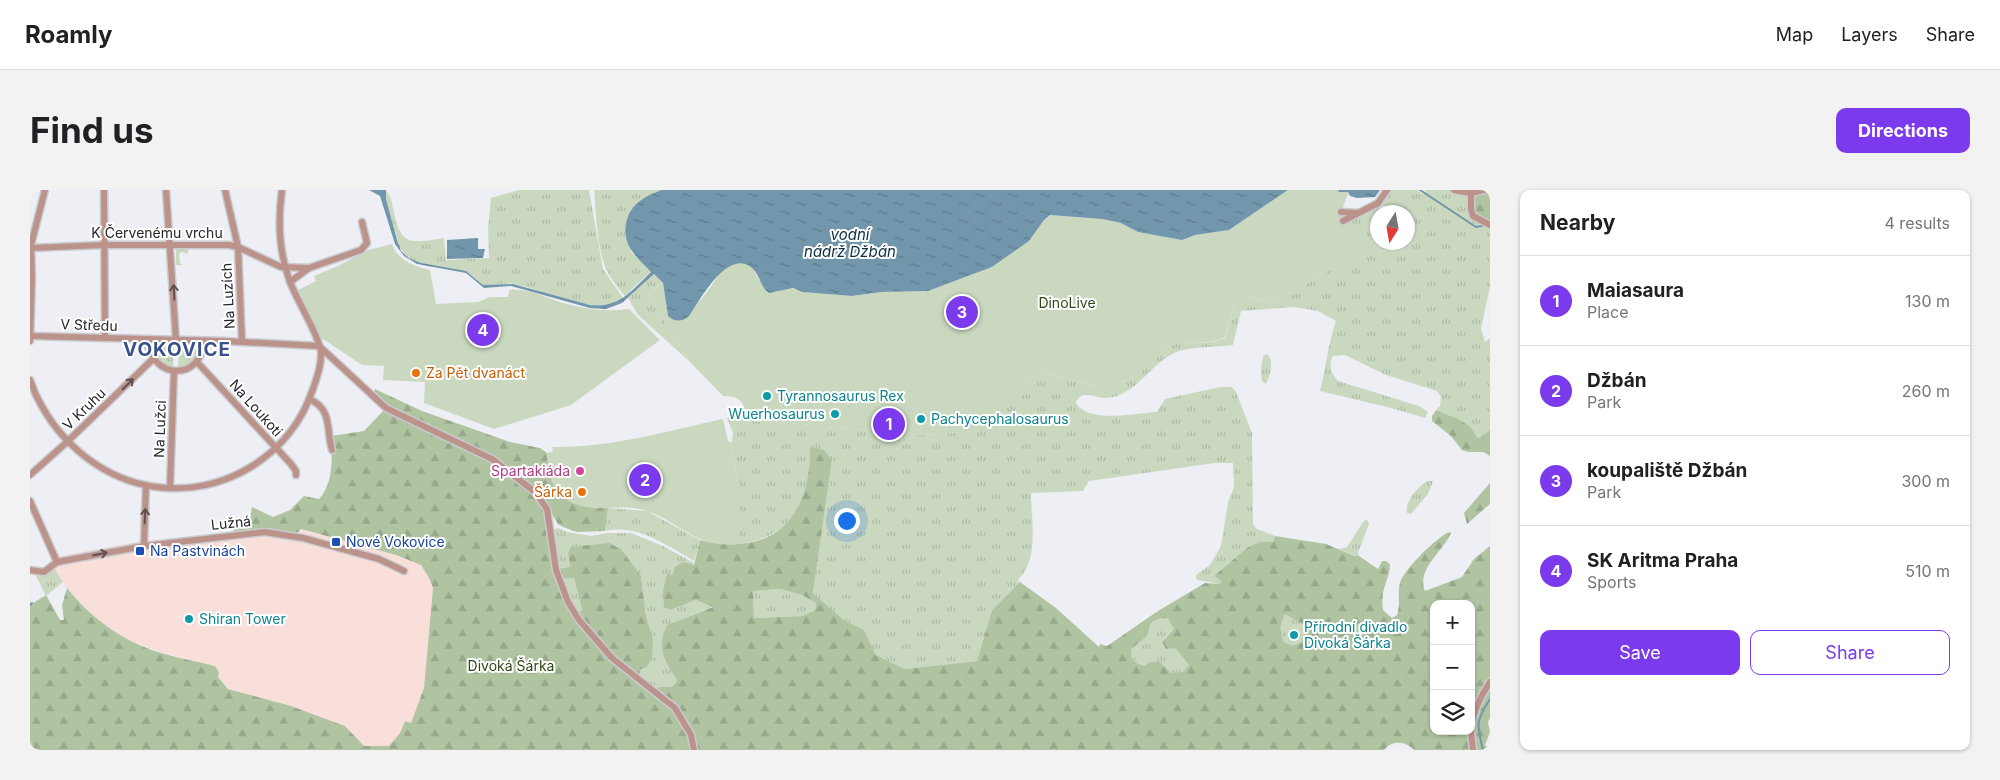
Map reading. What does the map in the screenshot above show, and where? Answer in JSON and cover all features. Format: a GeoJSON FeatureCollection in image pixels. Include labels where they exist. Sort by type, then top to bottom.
{"type":"FeatureCollection","features":[{"type":"Feature","properties":{"kind":"street"},"geometry":{"type":"LineString","coordinates":[[30,341],[30,248],[46,190]]}},
{"type":"Feature","properties":{"kind":"street"},"geometry":{"type":"LineString","coordinates":[[104,190],[105,338]]}},
{"type":"Feature","properties":{"kind":"street"},"geometry":{"type":"LineString","coordinates":[[166,190],[176,340]]}},
{"type":"Feature","properties":{"kind":"street","name":"Na Luzích"},"geometry":{"type":"LineString","coordinates":[[225,190],[238,247],[242,342]]}},
{"type":"Feature","properties":{"kind":"street"},"geometry":{"type":"LineString","coordinates":[[30,380],[34,398],[68,442],[81,454],[106,471],[146,485],[170,488],[195,488],[219,482],[246,470],[276,448],[293,428],[309,400],[320,359],[319,346],[290,282],[286,268],[279,228],[282,190]]}},
{"type":"Feature","properties":{"kind":"street"},"geometry":{"type":"LineString","coordinates":[[1343,221],[1378,203],[1387,190]]}},
{"type":"Feature","properties":{"kind":"street"},"geometry":{"type":"LineString","coordinates":[[1454,190],[1471,193],[1484,190]]}},
{"type":"Feature","properties":{"kind":"street"},"geometry":{"type":"LineString","coordinates":[[1471,193],[1470,209],[1473,216],[1488,224]]}},
{"type":"Feature","properties":{"kind":"street"},"geometry":{"type":"LineString","coordinates":[[1341,212],[1357,213]]}},
{"type":"Feature","properties":{"kind":"street","name":"K Červenému vrchu"},"geometry":{"type":"LineString","coordinates":[[290,282],[309,268],[361,250],[367,240],[362,222]]}},
{"type":"Feature","properties":{"kind":"street","name":"K Červenému vrchu"},"geometry":{"type":"LineString","coordinates":[[30,248],[213,244],[238,247],[276,266],[309,268]]}},
{"type":"Feature","properties":{"kind":"street","name":"V Středu"},"geometry":{"type":"LineString","coordinates":[[30,336],[319,346]]}},
{"type":"Feature","properties":{"kind":"street"},"geometry":{"type":"LineString","coordinates":[[148,339],[148,350],[153,359],[159,365],[174,371],[187,369],[197,362],[203,353],[204,341]]}},
{"type":"Feature","properties":{"kind":"street"},"geometry":{"type":"LineString","coordinates":[[319,346],[386,408],[492,459],[535,492],[547,509],[556,570],[568,602],[579,620],[612,658],[676,708],[691,735],[694,750]]}},
{"type":"Feature","properties":{"kind":"street","name":"V Kruhu"},"geometry":{"type":"LineString","coordinates":[[30,474],[68,442],[153,359]]}},
{"type":"Feature","properties":{"kind":"street","name":"Na Loukoti"},"geometry":{"type":"LineString","coordinates":[[197,362],[291,464],[296,471],[296,475]]}},
{"type":"Feature","properties":{"kind":"street","name":"Na Lužci"},"geometry":{"type":"LineString","coordinates":[[170,488],[174,371]]}},
{"type":"Feature","properties":{"kind":"street"},"geometry":{"type":"LineString","coordinates":[[309,400],[319,404],[324,410],[332,450]]}},
{"type":"Feature","properties":{"kind":"street"},"geometry":{"type":"LineString","coordinates":[[144,546],[146,485]]}},
{"type":"Feature","properties":{"kind":"street"},"geometry":{"type":"LineString","coordinates":[[30,501],[57,562]]}},
{"type":"Feature","properties":{"kind":"street","name":"Lužná"},"geometry":{"type":"LineString","coordinates":[[30,570],[44,572],[57,562],[144,546],[265,532],[303,538],[380,559],[404,571]]}},
{"type":"Feature","properties":{"kind":"street"},"geometry":{"type":"LineString","coordinates":[[1475,711],[1490,682]]}},
{"type":"Feature","properties":{"kind":"street"},"geometry":{"type":"LineString","coordinates":[[1471,735],[1473,750]]}},
{"type":"Feature","properties":{"kind":"shaded area"},"geometry":{"type":"Polygon","coordinates":[[[300,529],[396,555],[421,565],[429,578],[433,588],[432,610],[424,688],[411,723],[404,722],[400,733],[389,746],[364,746],[345,726],[291,706],[228,689],[218,676],[215,666],[160,652],[128,640],[104,625],[87,610],[67,588],[55,569],[61,556],[135,542],[300,529]]]}},
{"type":"Feature","properties":{"kind":"green space"},"geometry":{"type":"Polygon","coordinates":[[[519,190],[589,190],[603,269],[623,298],[611,303],[598,305],[584,304],[514,284],[483,285],[467,273],[420,263],[412,259],[399,246],[386,199],[386,191],[391,199],[400,231],[409,240],[423,241],[444,238],[446,260],[489,258],[488,229],[491,198],[519,190]]]}},
{"type":"Feature","properties":{"kind":"green space"},"geometry":{"type":"Polygon","coordinates":[[[594,190],[661,190],[655,192],[629,246],[632,253],[651,271],[625,296],[607,271],[601,253],[594,190]]]}},
{"type":"Feature","properties":{"kind":"green space","name":"DinoLive"},"geometry":{"type":"Polygon","coordinates":[[[1288,190],[1338,190],[1339,192],[1349,192],[1343,209],[1343,221],[1362,244],[1343,270],[1334,268],[1272,303],[1244,295],[1235,303],[1225,337],[1212,342],[1183,343],[1169,346],[1159,353],[1142,371],[1119,383],[1101,387],[1045,373],[1030,379],[981,431],[923,435],[751,421],[741,401],[734,397],[723,396],[689,361],[648,295],[663,283],[668,316],[697,303],[725,268],[740,262],[749,265],[755,271],[761,283],[776,292],[793,289],[803,292],[852,296],[881,292],[928,291],[992,267],[1029,241],[1044,220],[1050,215],[1102,219],[1121,223],[1138,232],[1182,240],[1195,235],[1229,230],[1288,190]]]}},
{"type":"Feature","properties":{"kind":"green space"},"geometry":{"type":"Polygon","coordinates":[[[1389,190],[1417,190],[1423,194],[1426,192],[1424,190],[1450,190],[1454,193],[1469,195],[1490,223],[1490,287],[1481,328],[1485,342],[1490,338],[1490,430],[1479,438],[1450,415],[1436,410],[1440,406],[1441,397],[1437,391],[1386,375],[1345,355],[1333,356],[1331,360],[1331,369],[1338,381],[1419,406],[1428,412],[1425,418],[1320,391],[1336,321],[1318,311],[1295,307],[1241,311],[1233,345],[1179,351],[1163,360],[1126,392],[1106,398],[1084,395],[1078,398],[1076,403],[1082,409],[1091,413],[1114,416],[1157,412],[1165,399],[1220,387],[1232,387],[1236,392],[1252,433],[1253,524],[1257,529],[1275,536],[1273,542],[1259,542],[1248,547],[1214,576],[1223,583],[1197,580],[1196,575],[1210,565],[1221,546],[1228,502],[1234,487],[1233,463],[1215,463],[1089,481],[1083,491],[1031,493],[1033,538],[1029,561],[1025,571],[1018,580],[1020,582],[992,610],[977,661],[905,669],[876,655],[864,630],[844,620],[813,593],[832,460],[810,447],[807,483],[796,512],[786,524],[773,533],[758,540],[739,544],[739,487],[731,449],[733,433],[727,418],[744,415],[752,421],[923,435],[980,431],[1030,379],[1045,373],[1101,387],[1107,386],[1119,383],[1142,371],[1159,353],[1169,346],[1183,343],[1218,341],[1225,338],[1235,303],[1244,295],[1272,303],[1334,268],[1346,227],[1344,223],[1370,212],[1370,250],[1415,250],[1415,205],[1381,204],[1389,190]]]}},
{"type":"Feature","properties":{"kind":"green space"},"geometry":{"type":"Polygon","coordinates":[[[1457,190],[1490,190],[1490,223],[1486,224],[1469,214],[1469,195],[1457,190]]]}},
{"type":"Feature","properties":{"kind":"green space"},"geometry":{"type":"Polygon","coordinates":[[[392,244],[398,254],[407,262],[430,270],[436,304],[478,302],[490,297],[508,297],[509,290],[522,290],[579,307],[604,310],[629,309],[660,340],[571,405],[494,429],[424,403],[425,382],[383,380],[384,366],[362,365],[320,337],[298,290],[316,281],[314,276],[368,250],[392,244]]]}},
{"type":"Feature","properties":{"kind":"green space"},"geometry":{"type":"Polygon","coordinates":[[[176,249],[188,249],[188,254],[182,252],[179,254],[180,263],[183,265],[176,265],[176,249]]]}},
{"type":"Feature","properties":{"kind":"green space"},"geometry":{"type":"Polygon","coordinates":[[[654,274],[663,283],[648,295],[689,361],[638,315],[628,298],[654,274]]]}},
{"type":"Feature","properties":{"kind":"green space"},"geometry":{"type":"Polygon","coordinates":[[[151,347],[174,347],[173,368],[157,362],[151,347]]]}},
{"type":"Feature","properties":{"kind":"green space"},"geometry":{"type":"Polygon","coordinates":[[[179,347],[200,347],[195,362],[178,369],[179,347]]]}},
{"type":"Feature","properties":{"kind":"green space"},"geometry":{"type":"Polygon","coordinates":[[[1267,354],[1271,365],[1266,384],[1262,381],[1261,371],[1264,355],[1267,354]]]}},
{"type":"Feature","properties":{"kind":"green space"},"geometry":{"type":"Polygon","coordinates":[[[375,389],[422,411],[510,442],[540,448],[547,453],[552,479],[563,497],[582,506],[608,508],[605,531],[577,532],[558,524],[549,509],[492,456],[388,406],[374,393],[375,389]]]}},
{"type":"Feature","properties":{"kind":"green space","name":"Divoká Šárka"},"geometry":{"type":"Polygon","coordinates":[[[384,410],[448,439],[497,465],[534,494],[546,515],[558,569],[570,567],[568,554],[571,547],[609,543],[621,549],[641,576],[646,616],[653,639],[652,655],[648,666],[639,670],[639,683],[653,694],[659,687],[672,687],[677,681],[663,654],[662,641],[667,625],[713,607],[696,600],[670,610],[664,607],[663,591],[667,574],[673,575],[675,567],[683,562],[694,565],[700,540],[726,544],[748,543],[767,537],[783,527],[795,512],[804,494],[809,472],[810,447],[824,450],[832,460],[813,593],[844,620],[864,630],[876,655],[905,669],[977,661],[992,610],[1020,582],[1056,608],[1099,647],[1100,644],[1107,646],[1158,611],[1205,583],[1220,584],[1222,582],[1214,576],[1248,547],[1259,542],[1273,542],[1275,536],[1326,544],[1359,556],[1378,569],[1382,561],[1386,561],[1390,564],[1382,602],[1383,610],[1392,618],[1397,615],[1399,587],[1402,577],[1421,554],[1449,532],[1451,533],[1447,540],[1424,575],[1425,591],[1462,577],[1474,559],[1490,546],[1490,718],[1488,722],[1490,732],[1485,745],[1490,750],[1414,750],[1403,743],[1395,743],[1384,750],[30,750],[30,605],[46,595],[60,620],[64,620],[62,605],[67,588],[86,609],[108,627],[132,641],[158,652],[215,666],[219,672],[218,677],[228,689],[291,706],[345,726],[364,746],[389,746],[400,733],[405,721],[411,723],[424,688],[433,588],[421,565],[396,555],[301,529],[295,535],[234,533],[233,528],[249,527],[252,507],[273,517],[290,510],[304,496],[319,499],[324,493],[330,478],[332,461],[331,436],[364,431],[384,410]],[[574,578],[562,579],[577,613],[582,610],[574,578]],[[780,589],[753,591],[754,618],[802,616],[815,610],[816,603],[802,595],[780,589]],[[1285,614],[1281,624],[1281,634],[1284,642],[1293,646],[1302,642],[1308,627],[1285,614]],[[1162,618],[1151,624],[1146,637],[1131,649],[1132,658],[1138,664],[1145,666],[1149,662],[1159,661],[1171,673],[1183,672],[1189,665],[1175,648],[1166,649],[1162,642],[1174,629],[1168,619],[1162,618]]]}},
{"type":"Feature","properties":{"kind":"green space"},"geometry":{"type":"Polygon","coordinates":[[[1436,410],[1465,423],[1479,438],[1490,430],[1490,456],[1483,452],[1462,450],[1451,436],[1432,421],[1432,416],[1436,410]]]}},
{"type":"Feature","properties":{"kind":"green space"},"geometry":{"type":"Polygon","coordinates":[[[723,419],[728,441],[732,443],[731,449],[739,487],[739,544],[724,545],[711,543],[647,511],[626,508],[594,508],[574,503],[559,494],[553,483],[547,453],[553,452],[552,447],[574,447],[617,442],[723,419]]]}},
{"type":"Feature","properties":{"kind":"green space"},"geometry":{"type":"Polygon","coordinates":[[[1427,481],[1433,481],[1428,494],[1411,514],[1407,513],[1410,499],[1419,487],[1427,481]]]}},
{"type":"Feature","properties":{"kind":"green space"},"geometry":{"type":"Polygon","coordinates":[[[1490,483],[1490,504],[1467,524],[1464,513],[1490,483]]]}},
{"type":"Feature","properties":{"kind":"green space"},"geometry":{"type":"Polygon","coordinates":[[[608,508],[647,511],[700,540],[694,561],[661,542],[642,534],[622,530],[605,531],[608,508]]]}},
{"type":"Feature","properties":{"kind":"green space"},"geometry":{"type":"Polygon","coordinates":[[[1367,519],[1369,524],[1358,553],[1359,556],[1339,549],[1347,547],[1363,522],[1367,519]]]}},
{"type":"Feature","properties":{"kind":"green space"},"geometry":{"type":"Polygon","coordinates":[[[558,528],[568,532],[591,536],[607,533],[631,533],[663,546],[694,563],[670,610],[696,600],[714,606],[667,625],[664,632],[663,646],[667,661],[677,681],[672,687],[659,687],[653,694],[639,683],[639,670],[653,639],[646,616],[641,576],[568,554],[570,567],[558,570],[552,530],[558,528]]]}},
{"type":"Feature","properties":{"kind":"green space"},"geometry":{"type":"Polygon","coordinates":[[[669,532],[686,542],[681,551],[663,543],[669,532]]]}},
{"type":"Feature","properties":{"kind":"green space"},"geometry":{"type":"Polygon","coordinates":[[[55,569],[63,582],[46,596],[35,574],[43,574],[55,569]]]}},
{"type":"Feature","properties":{"kind":"green space"},"geometry":{"type":"Polygon","coordinates":[[[574,578],[582,610],[577,613],[562,579],[574,578]]]}},
{"type":"Feature","properties":{"kind":"green space"},"geometry":{"type":"Polygon","coordinates":[[[780,589],[802,595],[816,603],[815,610],[802,616],[754,618],[753,591],[780,589]]]}},
{"type":"Feature","properties":{"kind":"green space"},"geometry":{"type":"Polygon","coordinates":[[[1285,613],[1309,627],[1302,642],[1293,646],[1284,642],[1281,634],[1281,624],[1285,613]]]}},
{"type":"Feature","properties":{"kind":"green space"},"geometry":{"type":"Polygon","coordinates":[[[1162,618],[1168,619],[1174,629],[1164,639],[1175,648],[1189,665],[1183,672],[1171,674],[1159,661],[1149,662],[1145,666],[1138,664],[1132,658],[1131,649],[1146,637],[1152,622],[1162,618]]]}},
{"type":"Feature","properties":{"kind":"water","name":"vodní nádrž Džbán"},"geometry":{"type":"Polygon","coordinates":[[[369,190],[386,190],[386,199],[397,240],[401,251],[409,258],[421,263],[466,271],[483,285],[513,284],[590,305],[600,305],[609,304],[624,297],[651,272],[632,251],[625,231],[630,211],[645,198],[661,190],[1288,190],[1229,230],[1195,235],[1182,240],[1138,232],[1121,223],[1102,219],[1050,215],[1044,220],[1029,241],[992,267],[928,291],[881,292],[852,296],[803,292],[793,288],[769,293],[751,267],[742,263],[724,270],[707,289],[689,316],[678,320],[668,316],[663,283],[654,274],[622,303],[606,309],[590,308],[511,286],[484,288],[466,273],[417,264],[404,256],[395,244],[380,196],[369,190]]]}},
{"type":"Feature","properties":{"kind":"water"},"geometry":{"type":"Polygon","coordinates":[[[1338,190],[1380,190],[1375,197],[1357,198],[1350,196],[1348,192],[1339,192],[1338,190]]]}},
{"type":"Feature","properties":{"kind":"water"},"geometry":{"type":"Polygon","coordinates":[[[478,238],[478,249],[485,249],[483,258],[447,259],[447,240],[478,238]]]}},
{"type":"Feature","properties":{"kind":"waterway"},"geometry":{"type":"LineString","coordinates":[[1420,190],[1476,227],[1486,225]]}},
{"type":"Feature","properties":{"kind":"waterway"},"geometry":{"type":"LineString","coordinates":[[1483,750],[1479,735],[1479,724],[1482,713],[1490,699]]}},
{"type":"Feature","properties":{"kind":"place","name":"koupaliště Džbán"},"geometry":{"type":"Point","coordinates":[962,312]}},
{"type":"Feature","properties":{"kind":"place","name":"SK Aritma Praha"},"geometry":{"type":"Point","coordinates":[483,330]}},
{"type":"Feature","properties":{"kind":"place","name":"Za Pět dvanáct"},"geometry":{"type":"Point","coordinates":[416,373]}},
{"type":"Feature","properties":{"kind":"place","name":"Tyrannosaurus Rex"},"geometry":{"type":"Point","coordinates":[767,396]}},
{"type":"Feature","properties":{"kind":"place","name":"Wuerhosaurus"},"geometry":{"type":"Point","coordinates":[835,414]}},
{"type":"Feature","properties":{"kind":"place","name":"Pachycephalosaurus"},"geometry":{"type":"Point","coordinates":[921,419]}},
{"type":"Feature","properties":{"kind":"place","name":"Maiasaura"},"geometry":{"type":"Point","coordinates":[889,424]}},
{"type":"Feature","properties":{"kind":"place","name":"Spartakiáda"},"geometry":{"type":"Point","coordinates":[580,471]}},
{"type":"Feature","properties":{"kind":"place","name":"Džbán"},"geometry":{"type":"Point","coordinates":[645,480]}},
{"type":"Feature","properties":{"kind":"place","name":"Šárka"},"geometry":{"type":"Point","coordinates":[582,492]}},
{"type":"Feature","properties":{"kind":"place","name":"Nové Vokovice"},"geometry":{"type":"Point","coordinates":[336,542]}},
{"type":"Feature","properties":{"kind":"place","name":"Na Pastvinách"},"geometry":{"type":"Point","coordinates":[140,551]}},
{"type":"Feature","properties":{"kind":"place","name":"Shiran Tower"},"geometry":{"type":"Point","coordinates":[189,619]}},
{"type":"Feature","properties":{"kind":"place","name":"Přírodní divadlo Divoká Šárka"},"geometry":{"type":"Point","coordinates":[1294,635]}},
{"type":"Feature","properties":{"kind":"district","name":"VOKOVICE"},"geometry":{"type":"Point","coordinates":[177,349]}}]}
